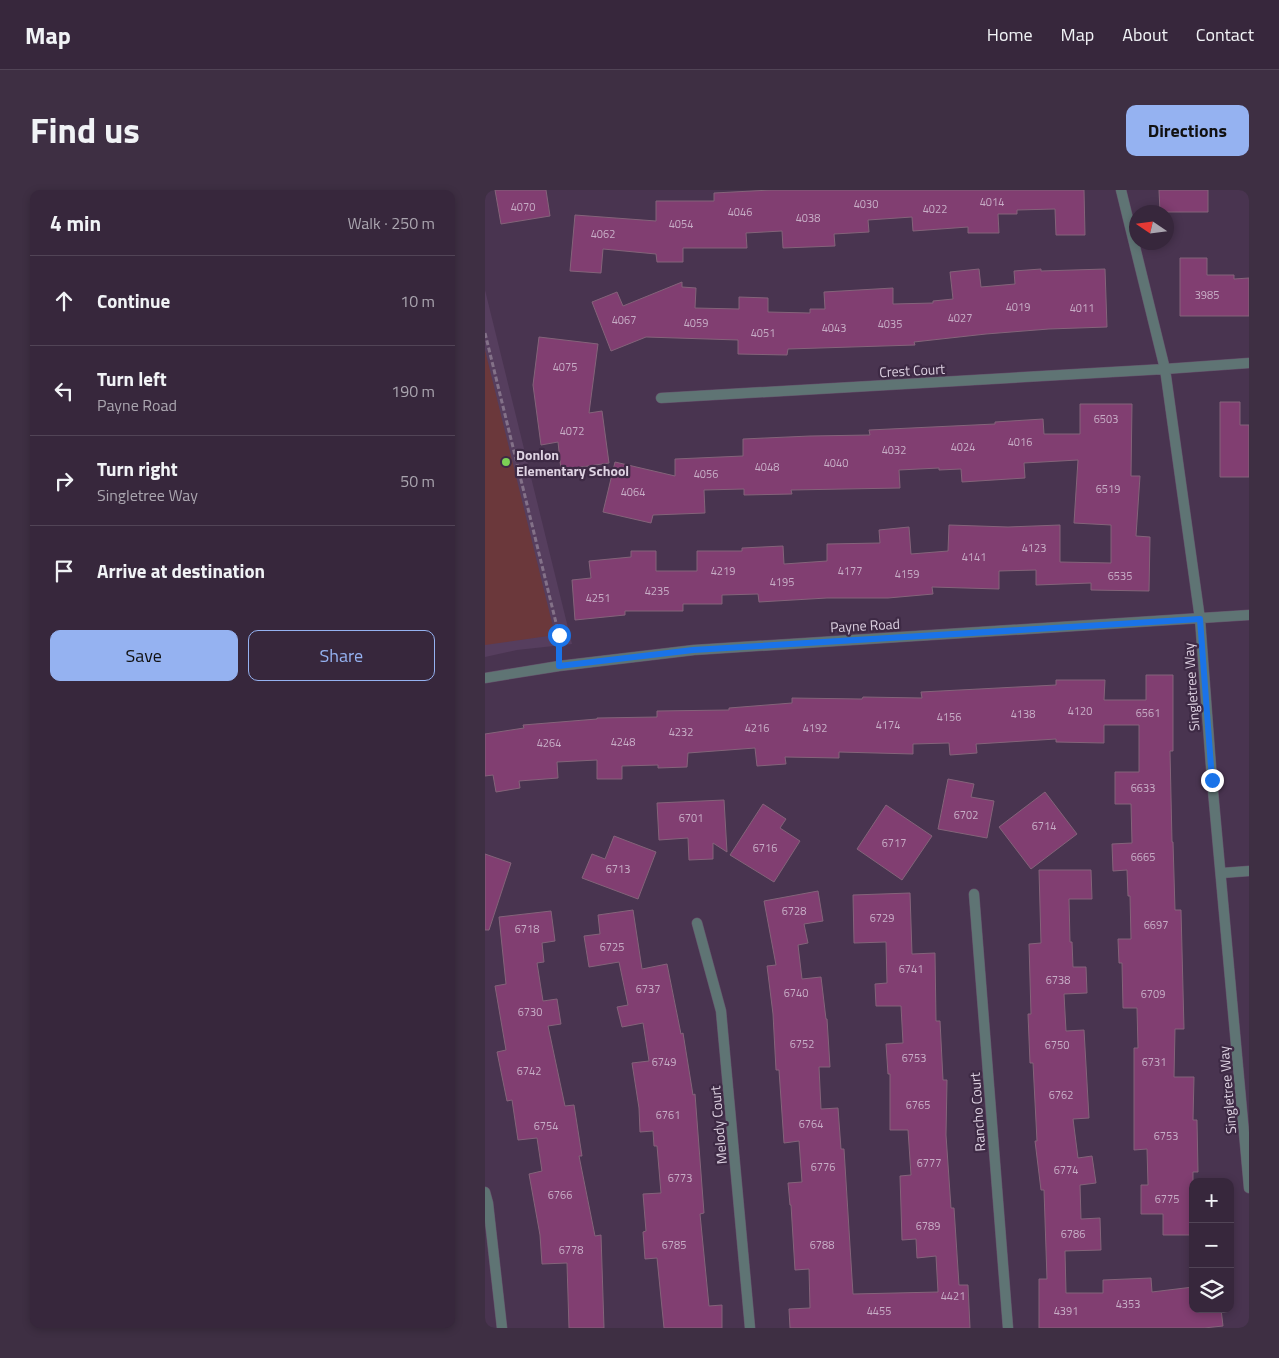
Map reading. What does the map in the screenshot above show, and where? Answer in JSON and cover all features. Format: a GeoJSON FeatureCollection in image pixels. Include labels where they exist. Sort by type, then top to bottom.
{"type":"FeatureCollection","features":[{"type":"Feature","properties":{"kind":"street","name":"Singletree Way"},"geometry":{"type":"LineString","coordinates":[[1121,190],[1165,369],[1200,619],[1212,780],[1246,1117],[1249,1188]]}},
{"type":"Feature","properties":{"kind":"street","name":"Crest Court"},"geometry":{"type":"LineString","coordinates":[[661,398],[1249,363]]}},
{"type":"Feature","properties":{"kind":"street","name":"Payne Road"},"geometry":{"type":"LineString","coordinates":[[485,678],[559,666],[693,650],[1249,615]]}},
{"type":"Feature","properties":{"kind":"street"},"geometry":{"type":"LineString","coordinates":[[1222,874],[1249,871]]}},
{"type":"Feature","properties":{"kind":"street","name":"Rancho Court"},"geometry":{"type":"LineString","coordinates":[[974,894],[1008,1328]]}},
{"type":"Feature","properties":{"kind":"street","name":"Melody Court"},"geometry":{"type":"LineString","coordinates":[[697,923],[721,1011],[750,1328]]}},
{"type":"Feature","properties":{"kind":"street"},"geometry":{"type":"LineString","coordinates":[[485,1192],[488,1203],[502,1328]]}},
{"type":"Feature","properties":{"kind":"path"},"geometry":{"type":"LineString","coordinates":[[485,333],[559,635],[559,666]]}},
{"type":"Feature","properties":{"kind":"shaded area","name":"Donlon Elementary School"},"geometry":{"type":"Polygon","coordinates":[[[485,290],[572,644],[517,650],[485,657],[485,290]]]}},
{"type":"Feature","properties":{"kind":"shaded area","name":"Donlon Elementary School"},"geometry":{"type":"Polygon","coordinates":[[[485,350],[555,635],[485,645],[485,350]]]}},
{"type":"Feature","properties":{"kind":"building"},"geometry":{"type":"Polygon","coordinates":[[[495,190],[546,190],[550,216],[501,224],[495,190]]]}},
{"type":"Feature","properties":{"kind":"building"},"geometry":{"type":"Polygon","coordinates":[[[771,190],[1084,190],[1085,235],[1056,235],[1055,209],[1017,210],[1017,214],[998,214],[999,233],[968,233],[968,227],[913,231],[912,217],[868,220],[869,232],[834,234],[835,246],[783,248],[782,231],[746,233],[747,248],[683,248],[683,262],[657,262],[656,254],[603,249],[601,273],[570,271],[575,215],[656,221],[656,201],[714,201],[714,193],[771,190]]]}},
{"type":"Feature","properties":{"kind":"building"},"geometry":{"type":"Polygon","coordinates":[[[1159,190],[1208,190],[1208,212],[1174,212],[1174,205],[1160,205],[1159,190]]]}},
{"type":"Feature","properties":{"kind":"building"},"geometry":{"type":"Polygon","coordinates":[[[1180,258],[1207,258],[1207,275],[1234,275],[1234,279],[1249,278],[1249,316],[1180,316],[1180,258]]]}},
{"type":"Feature","properties":{"kind":"building"},"geometry":{"type":"Polygon","coordinates":[[[979,269],[981,287],[1015,284],[1014,271],[1105,269],[1107,327],[986,334],[914,342],[915,345],[788,349],[787,355],[738,354],[738,340],[646,337],[611,351],[592,302],[617,292],[623,306],[682,282],[682,287],[696,288],[695,308],[739,309],[739,297],[768,298],[768,312],[810,313],[810,309],[825,309],[824,292],[893,288],[893,304],[933,303],[933,301],[953,299],[950,272],[979,269]]]}},
{"type":"Feature","properties":{"kind":"building"},"geometry":{"type":"Polygon","coordinates":[[[539,337],[598,344],[589,413],[602,411],[609,463],[561,470],[558,442],[541,445],[533,385],[539,337]]]}},
{"type":"Feature","properties":{"kind":"building"},"geometry":{"type":"Polygon","coordinates":[[[1220,402],[1240,402],[1240,425],[1249,425],[1249,477],[1220,477],[1220,402]]]}},
{"type":"Feature","properties":{"kind":"building"},"geometry":{"type":"Polygon","coordinates":[[[1080,404],[1132,404],[1131,476],[1140,476],[1136,536],[1150,537],[1149,591],[1091,590],[1091,583],[1036,585],[1036,570],[999,571],[999,589],[932,587],[933,594],[888,598],[827,598],[759,602],[758,594],[722,595],[722,604],[683,604],[683,611],[625,611],[625,615],[575,620],[572,580],[591,578],[589,561],[631,557],[631,551],[656,551],[656,571],[697,571],[697,551],[742,551],[742,548],[783,546],[784,564],[827,561],[827,544],[880,543],[879,530],[909,527],[911,554],[948,551],[949,525],[1008,527],[1060,525],[1060,562],[1111,563],[1111,525],[1074,523],[1078,460],[1024,463],[1025,478],[962,482],[961,469],[939,470],[939,468],[899,470],[900,488],[791,490],[792,494],[744,495],[744,489],[704,490],[705,513],[653,515],[651,523],[603,512],[615,462],[675,476],[675,459],[743,456],[743,439],[870,435],[869,430],[995,424],[995,422],[1043,419],[1044,434],[1080,434],[1080,404]]]}},
{"type":"Feature","properties":{"kind":"building"},"geometry":{"type":"Polygon","coordinates":[[[1146,675],[1173,675],[1173,751],[1170,751],[1172,842],[1175,910],[1181,910],[1184,1029],[1175,1029],[1174,1077],[1194,1077],[1193,1120],[1197,1120],[1198,1172],[1193,1172],[1193,1178],[1189,1178],[1189,1235],[1163,1235],[1163,1214],[1141,1214],[1141,1185],[1148,1185],[1147,1149],[1134,1150],[1134,1048],[1138,1048],[1137,1008],[1123,1008],[1122,963],[1119,963],[1118,939],[1131,939],[1130,896],[1128,896],[1127,870],[1113,871],[1112,844],[1132,843],[1131,804],[1115,804],[1115,772],[1139,772],[1139,725],[1104,725],[1104,743],[1056,742],[1056,739],[976,744],[977,753],[950,755],[949,743],[913,744],[913,754],[839,752],[839,758],[785,757],[786,764],[757,766],[755,748],[688,753],[687,767],[658,768],[658,765],[622,766],[622,779],[597,779],[597,760],[557,762],[558,778],[519,781],[520,788],[496,792],[493,775],[485,776],[485,734],[524,728],[523,725],[597,718],[657,717],[657,711],[729,710],[729,708],[792,703],[792,698],[922,698],[921,692],[1056,685],[1056,680],[1105,680],[1104,700],[1146,700],[1146,675]]]}},
{"type":"Feature","properties":{"kind":"building"},"geometry":{"type":"Polygon","coordinates":[[[948,779],[974,784],[971,797],[994,801],[987,838],[938,829],[948,779]]]}},
{"type":"Feature","properties":{"kind":"building"},"geometry":{"type":"Polygon","coordinates":[[[1045,792],[1077,834],[1031,869],[999,827],[1045,792]]]}},
{"type":"Feature","properties":{"kind":"building"},"geometry":{"type":"Polygon","coordinates":[[[724,800],[727,852],[713,843],[713,859],[689,860],[688,838],[659,840],[657,803],[724,800]]]}},
{"type":"Feature","properties":{"kind":"building"},"geometry":{"type":"Polygon","coordinates":[[[763,804],[786,819],[780,828],[800,841],[774,882],[730,855],[763,804]]]}},
{"type":"Feature","properties":{"kind":"building"},"geometry":{"type":"Polygon","coordinates":[[[886,805],[932,836],[902,880],[857,849],[886,805]]]}},
{"type":"Feature","properties":{"kind":"building"},"geometry":{"type":"Polygon","coordinates":[[[614,836],[656,852],[638,899],[582,878],[592,854],[605,859],[614,836]]]}},
{"type":"Feature","properties":{"kind":"building"},"geometry":{"type":"Polygon","coordinates":[[[485,854],[511,863],[489,930],[485,930],[485,854]]]}},
{"type":"Feature","properties":{"kind":"building"},"geometry":{"type":"Polygon","coordinates":[[[1039,870],[1091,870],[1092,899],[1069,899],[1070,942],[1072,942],[1073,967],[1086,967],[1087,993],[1064,994],[1066,1031],[1084,1030],[1089,1118],[1073,1119],[1078,1158],[1092,1156],[1096,1183],[1080,1185],[1081,1219],[1100,1218],[1101,1250],[1065,1251],[1066,1293],[1103,1293],[1103,1280],[1151,1278],[1152,1292],[1189,1287],[1189,1313],[1221,1313],[1223,1326],[1204,1328],[1039,1328],[1039,1279],[1047,1279],[1044,1190],[1041,1190],[1035,1141],[1037,1141],[1033,1063],[1030,1063],[1028,1014],[1031,1014],[1029,944],[1041,943],[1039,870]]]}},
{"type":"Feature","properties":{"kind":"building"},"geometry":{"type":"Polygon","coordinates":[[[818,891],[823,921],[804,924],[808,943],[798,945],[802,979],[821,977],[827,1019],[830,1067],[819,1067],[821,1109],[838,1108],[841,1149],[844,1149],[853,1294],[938,1292],[936,1256],[917,1258],[916,1239],[902,1240],[900,1176],[911,1175],[908,1130],[890,1130],[890,1074],[888,1074],[886,1044],[903,1043],[901,1006],[876,1006],[875,984],[887,983],[886,942],[854,943],[853,895],[910,893],[912,954],[935,953],[936,1021],[940,1021],[943,1080],[947,1080],[946,1135],[951,1208],[954,1208],[959,1285],[968,1285],[970,1328],[790,1328],[789,1309],[810,1308],[809,1269],[795,1270],[788,1183],[802,1182],[799,1141],[784,1143],[779,1070],[776,1070],[773,1014],[767,966],[776,965],[764,901],[818,891]]]}},
{"type":"Feature","properties":{"kind":"building"},"geometry":{"type":"Polygon","coordinates":[[[633,910],[642,969],[667,964],[681,1034],[683,1033],[693,1095],[695,1094],[704,1213],[700,1214],[709,1306],[722,1305],[722,1328],[664,1328],[657,1258],[645,1259],[643,1232],[646,1231],[643,1194],[661,1193],[657,1146],[654,1146],[653,1131],[640,1132],[639,1108],[632,1063],[649,1061],[643,1023],[622,1027],[617,1007],[628,1005],[619,962],[589,967],[584,936],[600,934],[598,915],[633,910]]]}},
{"type":"Feature","properties":{"kind":"building"},"geometry":{"type":"Polygon","coordinates":[[[551,911],[555,941],[542,943],[544,962],[537,963],[543,1001],[557,999],[561,1024],[548,1026],[565,1106],[574,1105],[582,1156],[579,1156],[595,1236],[601,1235],[604,1328],[569,1328],[567,1263],[542,1264],[540,1235],[529,1174],[542,1171],[537,1138],[518,1140],[512,1100],[507,1101],[497,1052],[506,1050],[495,986],[506,984],[499,917],[551,911]]]}},
{"type":"Feature","properties":{"kind":"place","name":"Donlon Elementary School"},"geometry":{"type":"Point","coordinates":[506,462]}},
{"type":"Feature","properties":{"kind":"route"},"geometry":{"type":"LineString","coordinates":[[559,635],[559,666],[693,650],[1200,619],[1212,780]]}}]}
